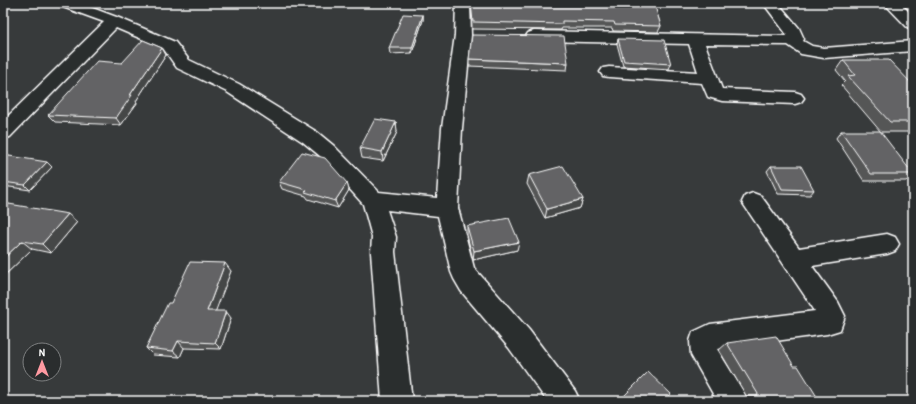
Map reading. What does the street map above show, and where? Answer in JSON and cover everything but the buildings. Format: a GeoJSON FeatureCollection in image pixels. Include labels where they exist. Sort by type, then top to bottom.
{"type":"FeatureCollection","features":[{"type":"Feature","properties":{"kind":"street"},"geometry":{"type":"LineString","coordinates":[[65,3],[94,7],[114,21],[169,45],[183,64],[233,88],[310,137],[327,151],[373,200],[384,237],[397,401]]}},
{"type":"Feature","properties":{"kind":"street"},"geometry":{"type":"LineString","coordinates":[[463,3],[471,35],[458,69],[452,128],[447,208],[463,272],[470,283],[519,339],[565,401]]}},
{"type":"Feature","properties":{"kind":"street"},"geometry":{"type":"LineString","coordinates":[[770,3],[793,31],[796,39],[792,41]]}},
{"type":"Feature","properties":{"kind":"street"},"geometry":{"type":"LineString","coordinates":[[891,3],[913,24]]}},
{"type":"Feature","properties":{"kind":"street"},"geometry":{"type":"LineString","coordinates":[[3,132],[114,21]]}},
{"type":"Feature","properties":{"kind":"street"},"geometry":{"type":"LineString","coordinates":[[519,36],[792,41],[807,50],[817,52],[874,50],[913,46]]}},
{"type":"Feature","properties":{"kind":"street"},"geometry":{"type":"LineString","coordinates":[[695,39],[712,90],[717,94],[795,98]]}},
{"type":"Feature","properties":{"kind":"street"},"geometry":{"type":"LineString","coordinates":[[874,50],[888,65]]}},
{"type":"Feature","properties":{"kind":"street"},"geometry":{"type":"LineString","coordinates":[[609,72],[708,78]]}},
{"type":"Feature","properties":{"kind":"street"},"geometry":{"type":"LineString","coordinates":[[373,200],[447,208]]}},
{"type":"Feature","properties":{"kind":"street"},"geometry":{"type":"LineString","coordinates":[[734,401],[705,355],[703,341],[710,337],[831,321],[832,316],[794,259],[753,202]]}},
{"type":"Feature","properties":{"kind":"street"},"geometry":{"type":"LineString","coordinates":[[794,259],[887,244]]}}]}
